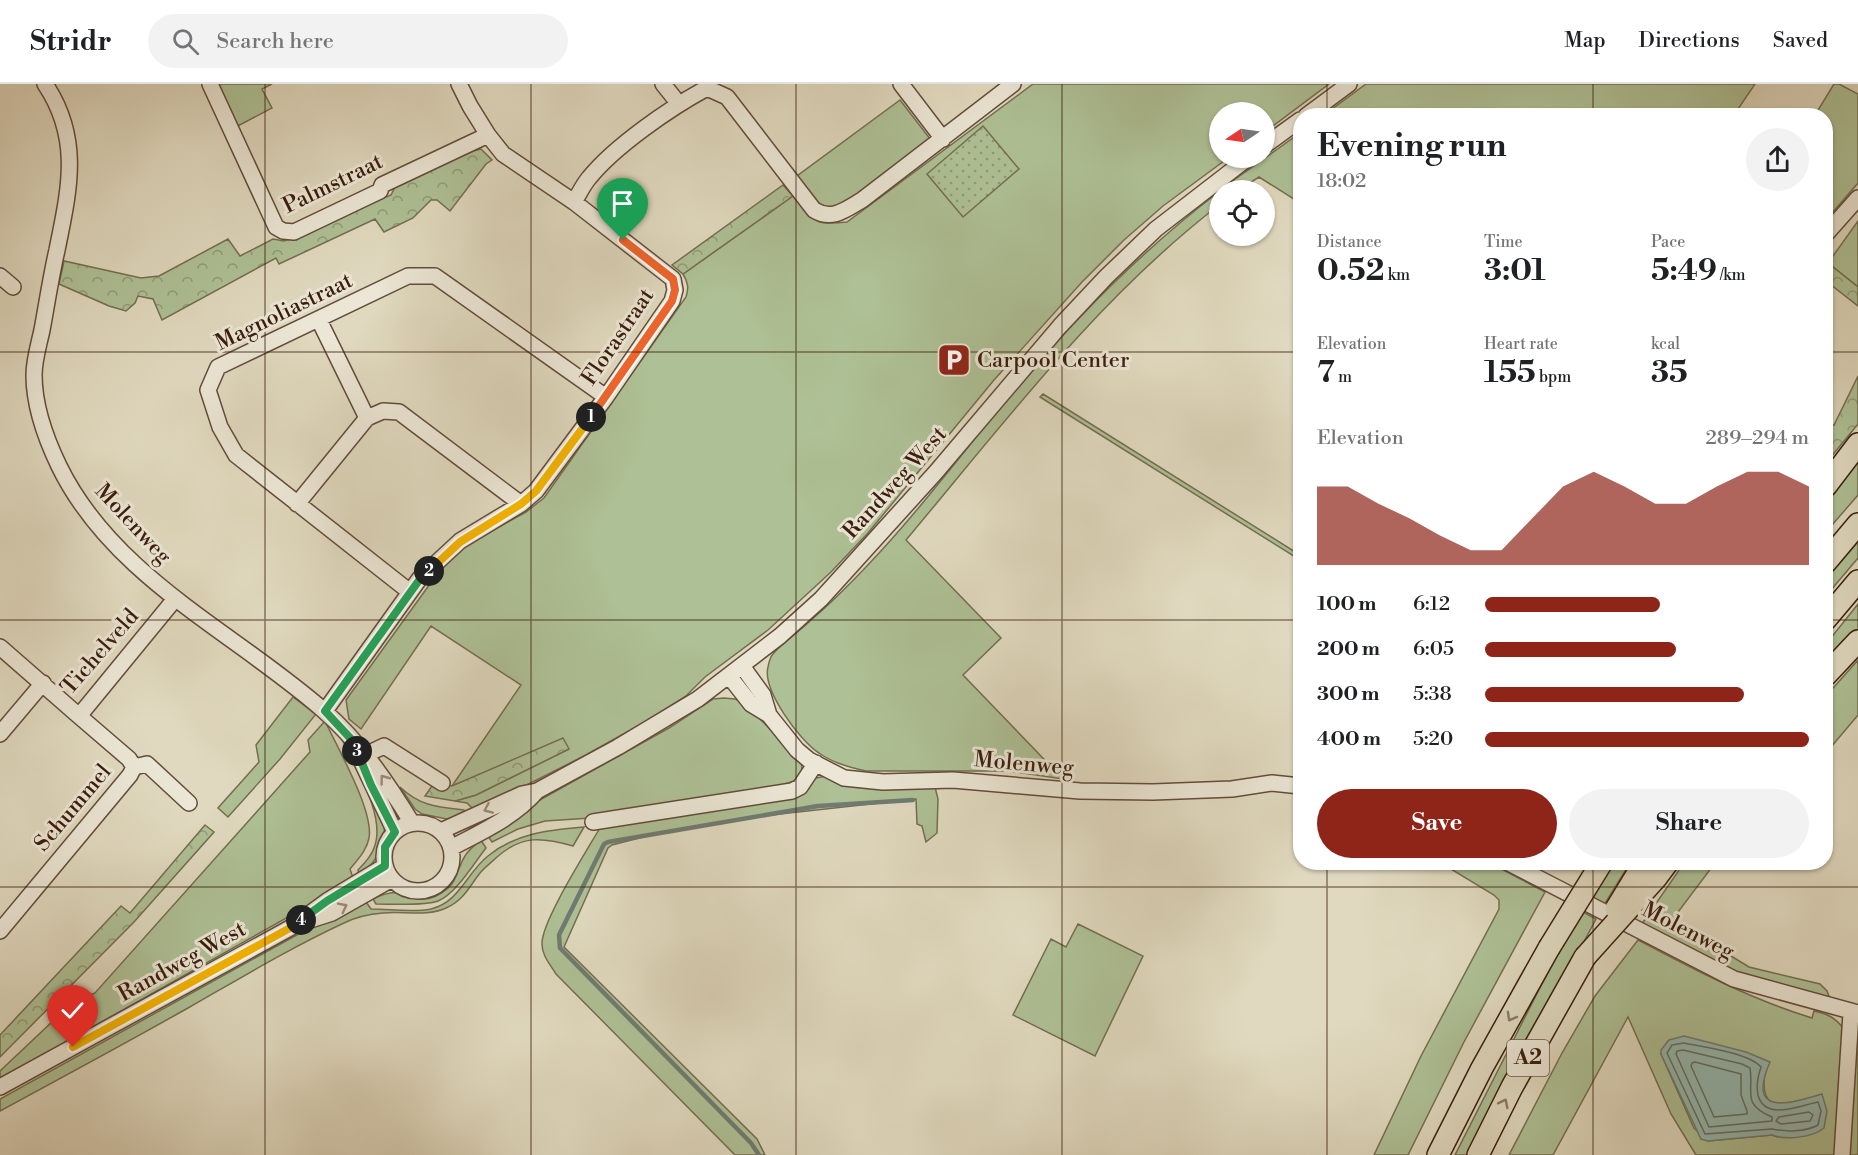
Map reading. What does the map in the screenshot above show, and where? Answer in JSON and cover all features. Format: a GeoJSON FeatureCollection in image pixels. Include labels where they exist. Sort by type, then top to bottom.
{"type":"FeatureCollection","features":[{"type":"Feature","properties":{"kind":"highway"},"geometry":{"type":"LineString","coordinates":[[1833,477],[1858,444]]}},
{"type":"Feature","properties":{"kind":"highway"},"geometry":{"type":"LineString","coordinates":[[1833,554],[1858,524]]}},
{"type":"Feature","properties":{"kind":"highway"},"geometry":{"type":"LineString","coordinates":[[1833,611],[1858,581]]}},
{"type":"Feature","properties":{"kind":"highway"},"geometry":{"type":"LineString","coordinates":[[1833,668],[1858,641]]}},
{"type":"Feature","properties":{"kind":"highway","name":"A2"},"geometry":{"type":"LineString","coordinates":[[1549,948],[1583,870]]}},
{"type":"Feature","properties":{"kind":"highway","name":"A2"},"geometry":{"type":"LineString","coordinates":[[1438,1155],[1482,1068],[1549,948],[1597,870]]}},
{"type":"Feature","properties":{"kind":"highway","name":"A2"},"geometry":{"type":"LineString","coordinates":[[1478,1155],[1583,960],[1650,870]]}},
{"type":"Feature","properties":{"kind":"street","name":"Molenweg"},"geometry":{"type":"LineString","coordinates":[[45,84],[66,126],[70,151],[70,175],[34,373],[37,405],[54,455],[76,496],[106,533],[139,567],[175,598],[325,711],[351,739],[362,756],[395,832]]}},
{"type":"Feature","properties":{"kind":"street","name":"Palmstraat"},"geometry":{"type":"LineString","coordinates":[[210,84],[276,227],[283,231],[294,232],[380,191],[382,185],[488,135]]}},
{"type":"Feature","properties":{"kind":"street","name":"Florastraat"},"geometry":{"type":"LineString","coordinates":[[325,711],[420,579],[460,542],[521,504],[536,491],[606,397],[672,301],[675,290],[673,279],[574,202],[503,154],[488,135],[459,84]]}},
{"type":"Feature","properties":{"kind":"street"},"geometry":{"type":"LineString","coordinates":[[663,84],[679,104]]}},
{"type":"Feature","properties":{"kind":"street"},"geometry":{"type":"LineString","coordinates":[[901,84],[943,140]]}},
{"type":"Feature","properties":{"kind":"street"},"geometry":{"type":"LineString","coordinates":[[574,202],[589,178],[616,152],[679,104],[707,88],[727,97],[814,210],[822,215],[838,214],[862,200],[943,140],[1013,84]]}},
{"type":"Feature","properties":{"kind":"street"},"geometry":{"type":"LineString","coordinates":[[1317,108],[1349,84]]}},
{"type":"Feature","properties":{"kind":"street"},"geometry":{"type":"LineString","coordinates":[[1275,138],[1293,125]]}},
{"type":"Feature","properties":{"kind":"street","name":"Randweg West"},"geometry":{"type":"LineString","coordinates":[[441,831],[522,794],[537,791],[618,747],[698,699],[780,636],[821,599],[936,472],[1060,326],[1106,277],[1156,230],[1235,168]]}},
{"type":"Feature","properties":{"kind":"street"},"geometry":{"type":"LineString","coordinates":[[1833,226],[1858,198]]}},
{"type":"Feature","properties":{"kind":"street"},"geometry":{"type":"LineString","coordinates":[[0,276],[14,288]]}},
{"type":"Feature","properties":{"kind":"street","name":"Magnoliastraat"},"geometry":{"type":"LineString","coordinates":[[410,592],[236,455],[220,427],[208,390],[218,367],[408,276],[435,276],[606,397]]}},
{"type":"Feature","properties":{"kind":"street"},"geometry":{"type":"LineString","coordinates":[[319,320],[367,418]]}},
{"type":"Feature","properties":{"kind":"street"},"geometry":{"type":"LineString","coordinates":[[297,504],[367,418],[383,411],[399,412],[521,504]]}},
{"type":"Feature","properties":{"kind":"street","name":"Tichelveld"},"geometry":{"type":"LineString","coordinates":[[0,647],[79,716],[175,598]]}},
{"type":"Feature","properties":{"kind":"street","name":"Molenweg"},"geometry":{"type":"LineString","coordinates":[[742,666],[763,695],[769,715]]}},
{"type":"Feature","properties":{"kind":"street","name":"Molenweg"},"geometry":{"type":"LineString","coordinates":[[729,676],[751,704],[769,715],[797,750],[844,778],[884,782],[953,780],[1080,791],[1153,792],[1232,789],[1272,783],[1293,785]]}},
{"type":"Feature","properties":{"kind":"street"},"geometry":{"type":"LineString","coordinates":[[0,734],[43,683]]}},
{"type":"Feature","properties":{"kind":"street","name":"Schummel"},"geometry":{"type":"LineString","coordinates":[[79,716],[129,759],[134,767]]}},
{"type":"Feature","properties":{"kind":"street"},"geometry":{"type":"LineString","coordinates":[[362,756],[384,746],[442,783]]}},
{"type":"Feature","properties":{"kind":"street","name":"Molenweg"},"geometry":{"type":"LineString","coordinates":[[362,756],[388,784],[412,823]]}},
{"type":"Feature","properties":{"kind":"street"},"geometry":{"type":"LineString","coordinates":[[593,822],[792,791],[800,787],[816,763]]}},
{"type":"Feature","properties":{"kind":"street","name":"Schummel"},"geometry":{"type":"LineString","coordinates":[[134,767],[147,764],[189,803]]}},
{"type":"Feature","properties":{"kind":"street","name":"Schummel"},"geometry":{"type":"LineString","coordinates":[[0,931],[130,776],[134,767]]}},
{"type":"Feature","properties":{"kind":"street","name":"Randweg West"},"geometry":{"type":"LineString","coordinates":[[451,848],[525,805],[537,791]]}},
{"type":"Feature","properties":{"kind":"street"},"geometry":{"type":"LineString","coordinates":[[412,823],[422,823],[441,831],[451,848],[453,859],[450,871],[434,888],[412,891],[401,887],[388,873],[385,847],[395,832],[412,823]]}},
{"type":"Feature","properties":{"kind":"street","name":"Molenweg"},"geometry":{"type":"LineString","coordinates":[[1523,870],[1734,979],[1854,1013]]}},
{"type":"Feature","properties":{"kind":"street","name":"Randweg West"},"geometry":{"type":"LineString","coordinates":[[0,1088],[290,928],[327,901],[388,873]]}},
{"type":"Feature","properties":{"kind":"street"},"geometry":{"type":"LineString","coordinates":[[1842,1155],[1854,1013]]}},
{"type":"Feature","properties":{"kind":"green space"},"geometry":{"type":"Polygon","coordinates":[[[216,84],[272,84],[262,89],[272,108],[236,127],[216,84]]]}},
{"type":"Feature","properties":{"kind":"green space"},"geometry":{"type":"Polygon","coordinates":[[[1033,84],[1329,84],[1297,108],[1293,108],[1293,111],[1275,124],[1275,102],[1209,102],[1209,168],[1214,168],[1163,206],[1124,240],[1082,282],[994,380],[868,533],[831,572],[768,630],[705,677],[686,696],[586,755],[475,811],[467,803],[455,801],[476,795],[569,749],[492,770],[452,786],[521,685],[431,626],[361,729],[349,719],[346,700],[457,550],[526,512],[544,498],[686,297],[688,285],[683,274],[793,196],[816,220],[828,223],[847,222],[1033,84]]]}},
{"type":"Feature","properties":{"kind":"green space"},"geometry":{"type":"Polygon","coordinates":[[[1366,84],[1755,84],[1739,108],[1333,108],[1366,84]]]}},
{"type":"Feature","properties":{"kind":"green space"},"geometry":{"type":"Polygon","coordinates":[[[1834,84],[1839,84],[1858,94],[1858,183],[1833,212],[1833,108],[1819,108],[1834,84]]]}},
{"type":"Feature","properties":{"kind":"green space"},"geometry":{"type":"Polygon","coordinates":[[[900,100],[931,140],[842,207],[823,208],[797,176],[900,100]]]}},
{"type":"Feature","properties":{"kind":"green space"},"geometry":{"type":"Polygon","coordinates":[[[983,126],[1019,169],[963,217],[927,174],[983,126]]]}},
{"type":"Feature","properties":{"kind":"green space"},"geometry":{"type":"Polygon","coordinates":[[[1293,138],[1293,199],[1275,187],[1275,180],[1264,180],[1259,177],[1254,180],[1234,180],[1251,168],[1275,168],[1275,151],[1293,138]]]}},
{"type":"Feature","properties":{"kind":"green space"},"geometry":{"type":"Polygon","coordinates":[[[481,149],[492,160],[486,164],[450,211],[437,200],[431,200],[413,218],[384,232],[375,219],[279,264],[276,258],[162,320],[153,299],[138,296],[135,303],[126,311],[59,284],[64,261],[141,278],[159,276],[228,239],[240,256],[273,239],[284,241],[391,195],[396,185],[481,149]]]}},
{"type":"Feature","properties":{"kind":"green space"},"geometry":{"type":"Polygon","coordinates":[[[783,185],[793,196],[683,274],[672,265],[783,185]]]}},
{"type":"Feature","properties":{"kind":"green space"},"geometry":{"type":"Polygon","coordinates":[[[1209,200],[1209,213],[1133,280],[1092,321],[1016,407],[906,540],[1001,638],[963,675],[1063,779],[1010,771],[866,771],[836,762],[819,753],[802,738],[776,701],[768,677],[772,655],[839,595],[885,547],[1057,341],[1108,288],[1209,200]]]}},
{"type":"Feature","properties":{"kind":"green space"},"geometry":{"type":"Polygon","coordinates":[[[1858,221],[1858,287],[1833,267],[1833,256],[1858,221]]]}},
{"type":"Feature","properties":{"kind":"green space"},"geometry":{"type":"Polygon","coordinates":[[[1833,267],[1858,287],[1858,306],[1833,286],[1833,267]]]}},
{"type":"Feature","properties":{"kind":"green space"},"geometry":{"type":"Polygon","coordinates":[[[1858,376],[1858,424],[1833,454],[1834,425],[1858,376]]]}},
{"type":"Feature","properties":{"kind":"green space"},"geometry":{"type":"Polygon","coordinates":[[[1043,394],[1293,551],[1293,556],[1040,397],[1043,394]]]}},
{"type":"Feature","properties":{"kind":"green space"},"geometry":{"type":"Polygon","coordinates":[[[1858,455],[1858,495],[1833,524],[1833,489],[1858,455]]]}},
{"type":"Feature","properties":{"kind":"green space"},"geometry":{"type":"Polygon","coordinates":[[[1858,531],[1858,558],[1833,588],[1833,559],[1858,531]]]}},
{"type":"Feature","properties":{"kind":"green space"},"geometry":{"type":"Polygon","coordinates":[[[1858,604],[1858,631],[1833,658],[1833,635],[1858,604]]]}},
{"type":"Feature","properties":{"kind":"green space"},"geometry":{"type":"Polygon","coordinates":[[[1858,660],[1858,715],[1833,745],[1833,688],[1858,660]]]}},
{"type":"Feature","properties":{"kind":"green space"},"geometry":{"type":"Polygon","coordinates":[[[293,697],[316,714],[280,759],[228,817],[218,808],[259,762],[256,745],[293,697]]]}},
{"type":"Feature","properties":{"kind":"green space"},"geometry":{"type":"Polygon","coordinates":[[[724,698],[743,702],[801,760],[802,772],[798,779],[779,786],[606,817],[545,821],[518,829],[492,842],[488,836],[538,801],[669,728],[713,699],[724,698]]]}},
{"type":"Feature","properties":{"kind":"green space"},"geometry":{"type":"Polygon","coordinates":[[[325,721],[346,762],[366,812],[369,826],[366,846],[350,869],[353,878],[306,907],[0,1079],[0,1071],[72,1003],[95,993],[310,752],[308,740],[325,721]]]}},
{"type":"Feature","properties":{"kind":"green space"},"geometry":{"type":"Polygon","coordinates":[[[341,737],[383,817],[384,834],[380,850],[372,864],[359,874],[358,870],[374,848],[377,835],[376,821],[373,806],[361,776],[341,737]]]}},
{"type":"Feature","properties":{"kind":"green space"},"geometry":{"type":"Polygon","coordinates":[[[563,738],[569,749],[476,795],[455,801],[425,796],[434,783],[452,786],[563,738]]]}},
{"type":"Feature","properties":{"kind":"green space"},"geometry":{"type":"Polygon","coordinates":[[[827,776],[935,787],[938,799],[937,833],[926,842],[922,826],[917,824],[916,799],[761,816],[647,836],[612,845],[608,848],[564,947],[757,1139],[765,1155],[735,1155],[556,974],[543,952],[544,934],[557,903],[601,826],[803,789],[816,778],[827,776]]]}},
{"type":"Feature","properties":{"kind":"green space"},"geometry":{"type":"Polygon","coordinates":[[[400,787],[422,802],[464,810],[468,814],[452,820],[422,814],[415,809],[400,787]]]}},
{"type":"Feature","properties":{"kind":"green space"},"geometry":{"type":"Polygon","coordinates":[[[205,825],[214,832],[134,922],[0,1057],[0,1035],[121,906],[130,913],[205,825]]]}},
{"type":"Feature","properties":{"kind":"green space"},"geometry":{"type":"Polygon","coordinates":[[[584,827],[573,846],[552,841],[533,840],[524,841],[506,850],[482,871],[462,897],[439,911],[378,913],[358,917],[324,933],[0,1111],[0,1099],[313,926],[366,902],[371,909],[409,911],[431,909],[449,900],[488,856],[510,842],[546,831],[584,827]]]}},
{"type":"Feature","properties":{"kind":"green space"},"geometry":{"type":"Polygon","coordinates":[[[481,840],[486,848],[458,885],[438,901],[425,904],[376,904],[373,899],[393,893],[422,899],[436,896],[449,888],[467,854],[481,840]]]}},
{"type":"Feature","properties":{"kind":"green space"},"geometry":{"type":"Polygon","coordinates":[[[1453,870],[1503,870],[1545,892],[1464,1042],[1408,1155],[1374,1155],[1421,1056],[1499,909],[1499,900],[1453,870]]]}},
{"type":"Feature","properties":{"kind":"green space"},"geometry":{"type":"Polygon","coordinates":[[[1609,870],[1626,870],[1604,905],[1589,898],[1609,870]]]}},
{"type":"Feature","properties":{"kind":"green space"},"geometry":{"type":"Polygon","coordinates":[[[1679,870],[1710,870],[1672,920],[1749,967],[1820,984],[1827,991],[1830,999],[1748,978],[1641,925],[1679,870]]]}},
{"type":"Feature","properties":{"kind":"green space"},"geometry":{"type":"Polygon","coordinates":[[[1581,911],[1596,919],[1472,1155],[1455,1155],[1553,962],[1581,911]]]}},
{"type":"Feature","properties":{"kind":"green space"},"geometry":{"type":"Polygon","coordinates":[[[1078,924],[1143,956],[1095,1056],[1013,1015],[1051,939],[1066,947],[1078,924]]]}},
{"type":"Feature","properties":{"kind":"green space"},"geometry":{"type":"Polygon","coordinates":[[[1638,940],[1702,973],[1767,1002],[1812,1018],[1814,1011],[1834,1019],[1843,1028],[1837,1155],[1696,1155],[1671,1114],[1628,1017],[1553,1155],[1509,1155],[1562,1053],[1595,996],[1638,940]],[[1661,1054],[1694,1128],[1708,1141],[1772,1135],[1778,1137],[1802,1100],[1784,1103],[1771,1102],[1765,1092],[1765,1073],[1661,1054]]]}},
{"type":"Feature","properties":{"kind":"green space"},"geometry":{"type":"Polygon","coordinates":[[[1858,1030],[1858,1155],[1847,1155],[1855,1033],[1858,1030]]]}},
{"type":"Feature","properties":{"kind":"water"},"geometry":{"type":"Polygon","coordinates":[[[1684,1036],[1746,1052],[1770,1062],[1763,1092],[1767,1099],[1785,1103],[1822,1094],[1827,1111],[1824,1128],[1813,1134],[1799,1137],[1772,1135],[1708,1141],[1701,1139],[1661,1054],[1661,1050],[1669,1040],[1684,1036]]]}},
{"type":"Feature","properties":{"kind":"waterway"},"geometry":{"type":"LineString","coordinates":[[759,1155],[751,1143],[560,948],[559,935],[604,844],[608,842],[818,806],[913,800]]}},
{"type":"Feature","properties":{"kind":"place","name":"Carpool Center"},"geometry":{"type":"Point","coordinates":[954,360]}},
{"type":"Feature","properties":{"kind":"route"},"geometry":{"type":"LineString","coordinates":[[73,1047],[290,928],[327,901],[385,866],[385,847],[395,832],[351,739],[325,711],[420,579],[460,542],[521,504],[536,491],[606,397],[672,301],[675,290],[673,279],[623,240]]}}]}
